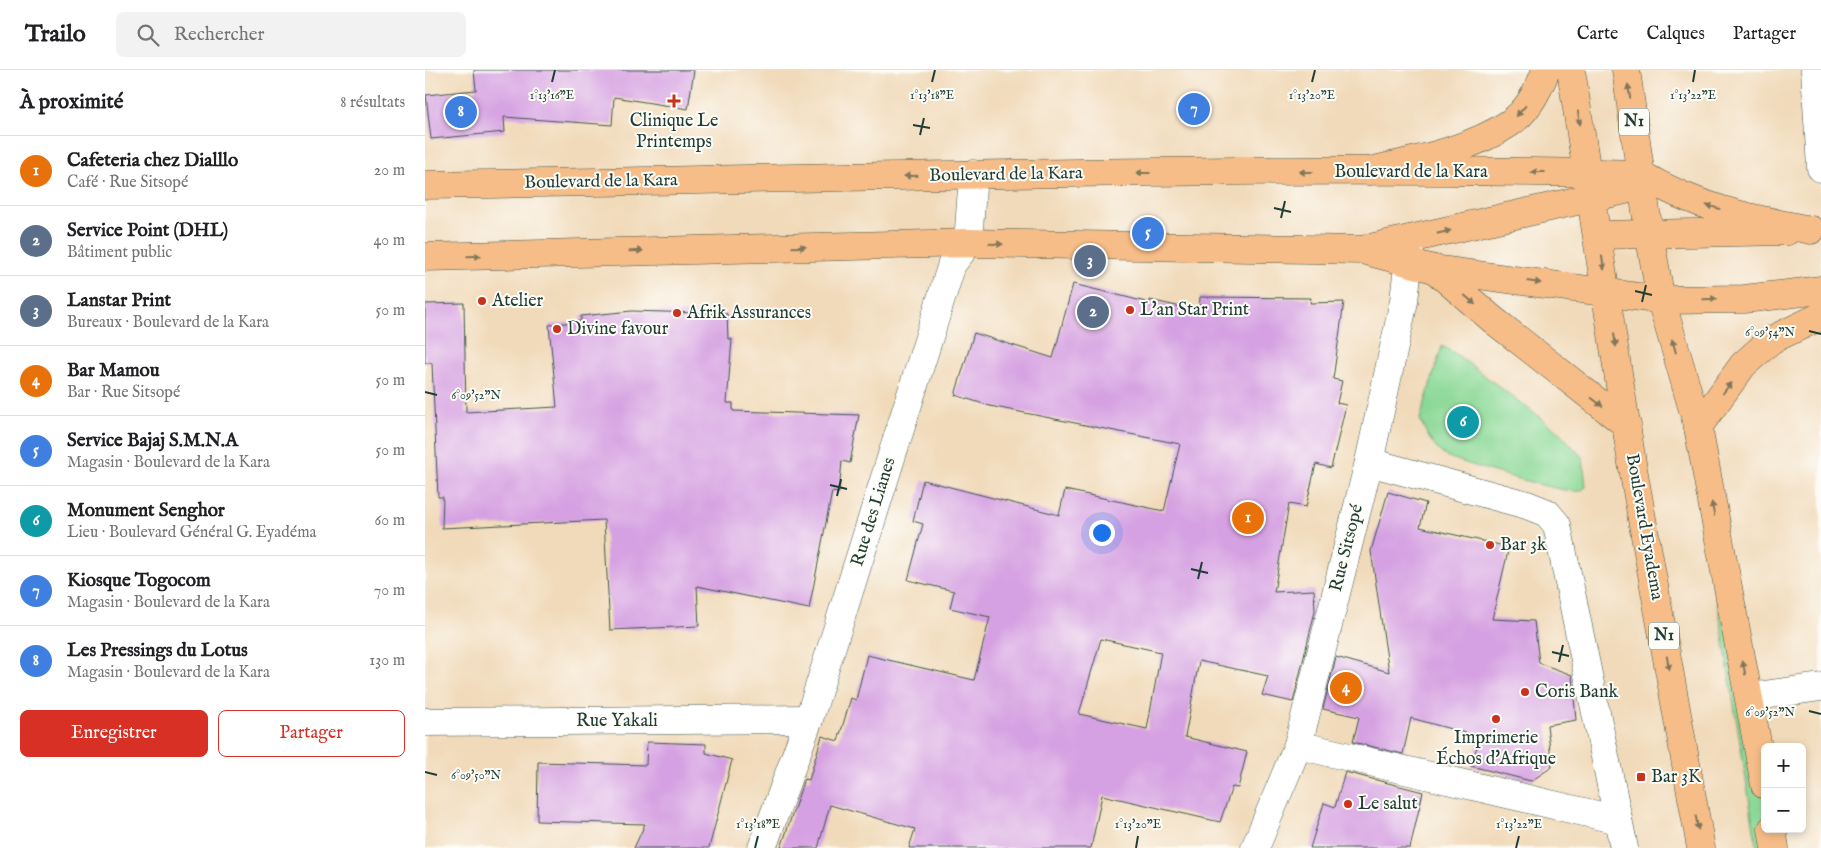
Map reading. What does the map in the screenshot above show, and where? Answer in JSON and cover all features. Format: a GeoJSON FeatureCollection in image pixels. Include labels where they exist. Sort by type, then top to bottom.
{"type":"FeatureCollection","features":[{"type":"Feature","properties":{"kind":"main road"},"geometry":{"type":"LineString","coordinates":[[1370,171],[1469,144],[1511,122],[1537,93],[1546,70]]}},
{"type":"Feature","properties":{"kind":"main road","name":"Boulevard Eyadema"},"geometry":{"type":"LineString","coordinates":[[1571,70],[1627,425],[1701,848]]}},
{"type":"Feature","properties":{"kind":"main road","name":"N1"},"geometry":{"type":"LineString","coordinates":[[1626,70],[1649,233],[1661,300],[1697,427],[1761,762]]}},
{"type":"Feature","properties":{"kind":"main road","name":"Boulevard de la Kara"},"geometry":{"type":"LineString","coordinates":[[425,185],[973,174],[1370,171],[1589,186]]}},
{"type":"Feature","properties":{"kind":"main road"},"geometry":{"type":"LineString","coordinates":[[1418,257],[1589,186],[1641,180],[1695,202],[1745,217],[1816,230]]}},
{"type":"Feature","properties":{"kind":"main road"},"geometry":{"type":"LineString","coordinates":[[1598,235],[1816,230]]}},
{"type":"Feature","properties":{"kind":"main road"},"geometry":{"type":"LineString","coordinates":[[425,257],[968,243],[1363,250],[1418,257],[1607,292],[1661,300],[1744,299],[1821,290]]}},
{"type":"Feature","properties":{"kind":"main road"},"geometry":{"type":"LineString","coordinates":[[1418,257],[1499,325],[1627,425]]}},
{"type":"Feature","properties":{"kind":"main road"},"geometry":{"type":"LineString","coordinates":[[1697,427],[1743,365],[1764,346],[1771,340],[1821,316]]}},
{"type":"Feature","properties":{"kind":"main road"},"geometry":{"type":"LineString","coordinates":[[1773,833],[1775,848]]}},
{"type":"Feature","properties":{"kind":"street"},"geometry":{"type":"LineString","coordinates":[[1815,70],[1821,168]]}},
{"type":"Feature","properties":{"kind":"street"},"geometry":{"type":"LineString","coordinates":[[968,243],[973,174]]}},
{"type":"Feature","properties":{"kind":"street","name":"Rue des Lianes"},"geometry":{"type":"LineString","coordinates":[[762,848],[809,719],[952,264],[968,243]]}},
{"type":"Feature","properties":{"kind":"street","name":"Rue Sitsopé"},"geometry":{"type":"LineString","coordinates":[[1255,848],[1298,745],[1369,462],[1404,301],[1418,257]]}},
{"type":"Feature","properties":{"kind":"street"},"geometry":{"type":"LineString","coordinates":[[1369,462],[1527,505],[1547,513],[1557,525],[1624,848]]}},
{"type":"Feature","properties":{"kind":"street"},"geometry":{"type":"LineString","coordinates":[[1750,697],[1821,687]]}},
{"type":"Feature","properties":{"kind":"street","name":"Rue Yakali"},"geometry":{"type":"LineString","coordinates":[[425,722],[809,719]]}},
{"type":"Feature","properties":{"kind":"street"},"geometry":{"type":"LineString","coordinates":[[1298,745],[1618,820]]}},
{"type":"Feature","properties":{"kind":"green space"},"geometry":{"type":"Polygon","coordinates":[[[1442,346],[1456,354],[1559,432],[1583,458],[1586,487],[1580,491],[1571,491],[1536,484],[1456,460],[1441,453],[1433,444],[1420,419],[1442,346]]]}},
{"type":"Feature","properties":{"kind":"green space"},"geometry":{"type":"Polygon","coordinates":[[[1713,574],[1761,768],[1761,833],[1767,833],[1776,848],[1757,848],[1713,574]]]}},
{"type":"Feature","properties":{"kind":"building"},"geometry":{"type":"Polygon","coordinates":[[[474,70],[694,70],[688,109],[614,97],[612,125],[504,117],[505,132],[431,139],[426,95],[476,90],[474,70]]]}},
{"type":"Feature","properties":{"kind":"building"},"geometry":{"type":"Polygon","coordinates":[[[1073,284],[1150,303],[1150,300],[1199,311],[1200,297],[1311,298],[1310,303],[1344,302],[1333,379],[1342,381],[1337,403],[1346,405],[1331,468],[1316,464],[1306,507],[1289,504],[1274,592],[1314,590],[1315,611],[1293,702],[1262,695],[1268,676],[1199,661],[1185,737],[1247,752],[1238,788],[1232,787],[1220,822],[1102,795],[1091,848],[909,848],[915,829],[830,805],[818,848],[781,848],[804,779],[809,780],[822,736],[838,741],[851,698],[856,700],[867,655],[974,680],[990,617],[950,608],[954,591],[908,580],[923,524],[913,521],[923,480],[1059,515],[1065,490],[1164,511],[1180,444],[990,406],[955,395],[974,333],[1053,358],[1073,284]],[[1101,639],[1079,714],[1147,729],[1161,652],[1101,639]]]}},
{"type":"Feature","properties":{"kind":"building"},"geometry":{"type":"Polygon","coordinates":[[[464,303],[466,412],[557,407],[549,325],[581,321],[581,316],[632,311],[727,314],[728,339],[732,339],[727,403],[733,403],[733,411],[859,415],[850,463],[842,461],[839,493],[832,492],[809,609],[697,586],[699,626],[610,630],[604,520],[442,528],[443,497],[438,497],[432,363],[425,363],[425,304],[464,303]]]}},
{"type":"Feature","properties":{"kind":"building"},"geometry":{"type":"Polygon","coordinates":[[[1388,492],[1426,503],[1420,527],[1509,547],[1492,619],[1534,621],[1539,663],[1572,675],[1576,720],[1547,725],[1552,767],[1531,781],[1471,766],[1480,737],[1411,718],[1403,754],[1353,742],[1359,717],[1323,709],[1336,657],[1389,672],[1371,551],[1388,492]]]}},
{"type":"Feature","properties":{"kind":"building"},"geometry":{"type":"Polygon","coordinates":[[[647,742],[706,744],[706,753],[732,760],[709,848],[634,848],[645,824],[537,821],[538,762],[646,765],[647,742]]]}},
{"type":"Feature","properties":{"kind":"building"},"geometry":{"type":"Polygon","coordinates":[[[1345,772],[1423,792],[1410,848],[1310,848],[1324,803],[1335,807],[1345,772]]]}},
{"type":"Feature","properties":{"kind":"place","name":"Clinique Le Printemps"},"geometry":{"type":"Point","coordinates":[674,101]}},
{"type":"Feature","properties":{"kind":"place","name":"Kiosque Togocom"},"geometry":{"type":"Point","coordinates":[1194,109]}},
{"type":"Feature","properties":{"kind":"place","name":"Les Pressings du Lotus"},"geometry":{"type":"Point","coordinates":[461,112]}},
{"type":"Feature","properties":{"kind":"place","name":"Service Bajaj S.M.N.A"},"geometry":{"type":"Point","coordinates":[1148,233]}},
{"type":"Feature","properties":{"kind":"place","name":"Lanstar Print"},"geometry":{"type":"Point","coordinates":[1090,261]}},
{"type":"Feature","properties":{"kind":"place","name":"Atelier"},"geometry":{"type":"Point","coordinates":[482,301]}},
{"type":"Feature","properties":{"kind":"place","name":"L'an Star Print"},"geometry":{"type":"Point","coordinates":[1130,310]}},
{"type":"Feature","properties":{"kind":"place","name":"Service Point (DHL)"},"geometry":{"type":"Point","coordinates":[1093,312]}},
{"type":"Feature","properties":{"kind":"place","name":"Afrik Assurances"},"geometry":{"type":"Point","coordinates":[677,313]}},
{"type":"Feature","properties":{"kind":"place","name":"Divine favour"},"geometry":{"type":"Point","coordinates":[557,329]}},
{"type":"Feature","properties":{"kind":"place","name":"Monument Senghor"},"geometry":{"type":"Point","coordinates":[1463,422]}},
{"type":"Feature","properties":{"kind":"place","name":"Cafeteria chez Dialllo"},"geometry":{"type":"Point","coordinates":[1248,518]}},
{"type":"Feature","properties":{"kind":"place","name":"Bar 3k"},"geometry":{"type":"Point","coordinates":[1490,545]}},
{"type":"Feature","properties":{"kind":"place","name":"Bar Mamou"},"geometry":{"type":"Point","coordinates":[1346,688]}},
{"type":"Feature","properties":{"kind":"place","name":"Coris Bank"},"geometry":{"type":"Point","coordinates":[1525,692]}},
{"type":"Feature","properties":{"kind":"place","name":"Imprimerie Échos d'Afrique"},"geometry":{"type":"Point","coordinates":[1496,719]}},
{"type":"Feature","properties":{"kind":"place","name":"Bar 3K"},"geometry":{"type":"Point","coordinates":[1641,777]}},
{"type":"Feature","properties":{"kind":"place","name":"Le salut"},"geometry":{"type":"Point","coordinates":[1348,804]}}]}
